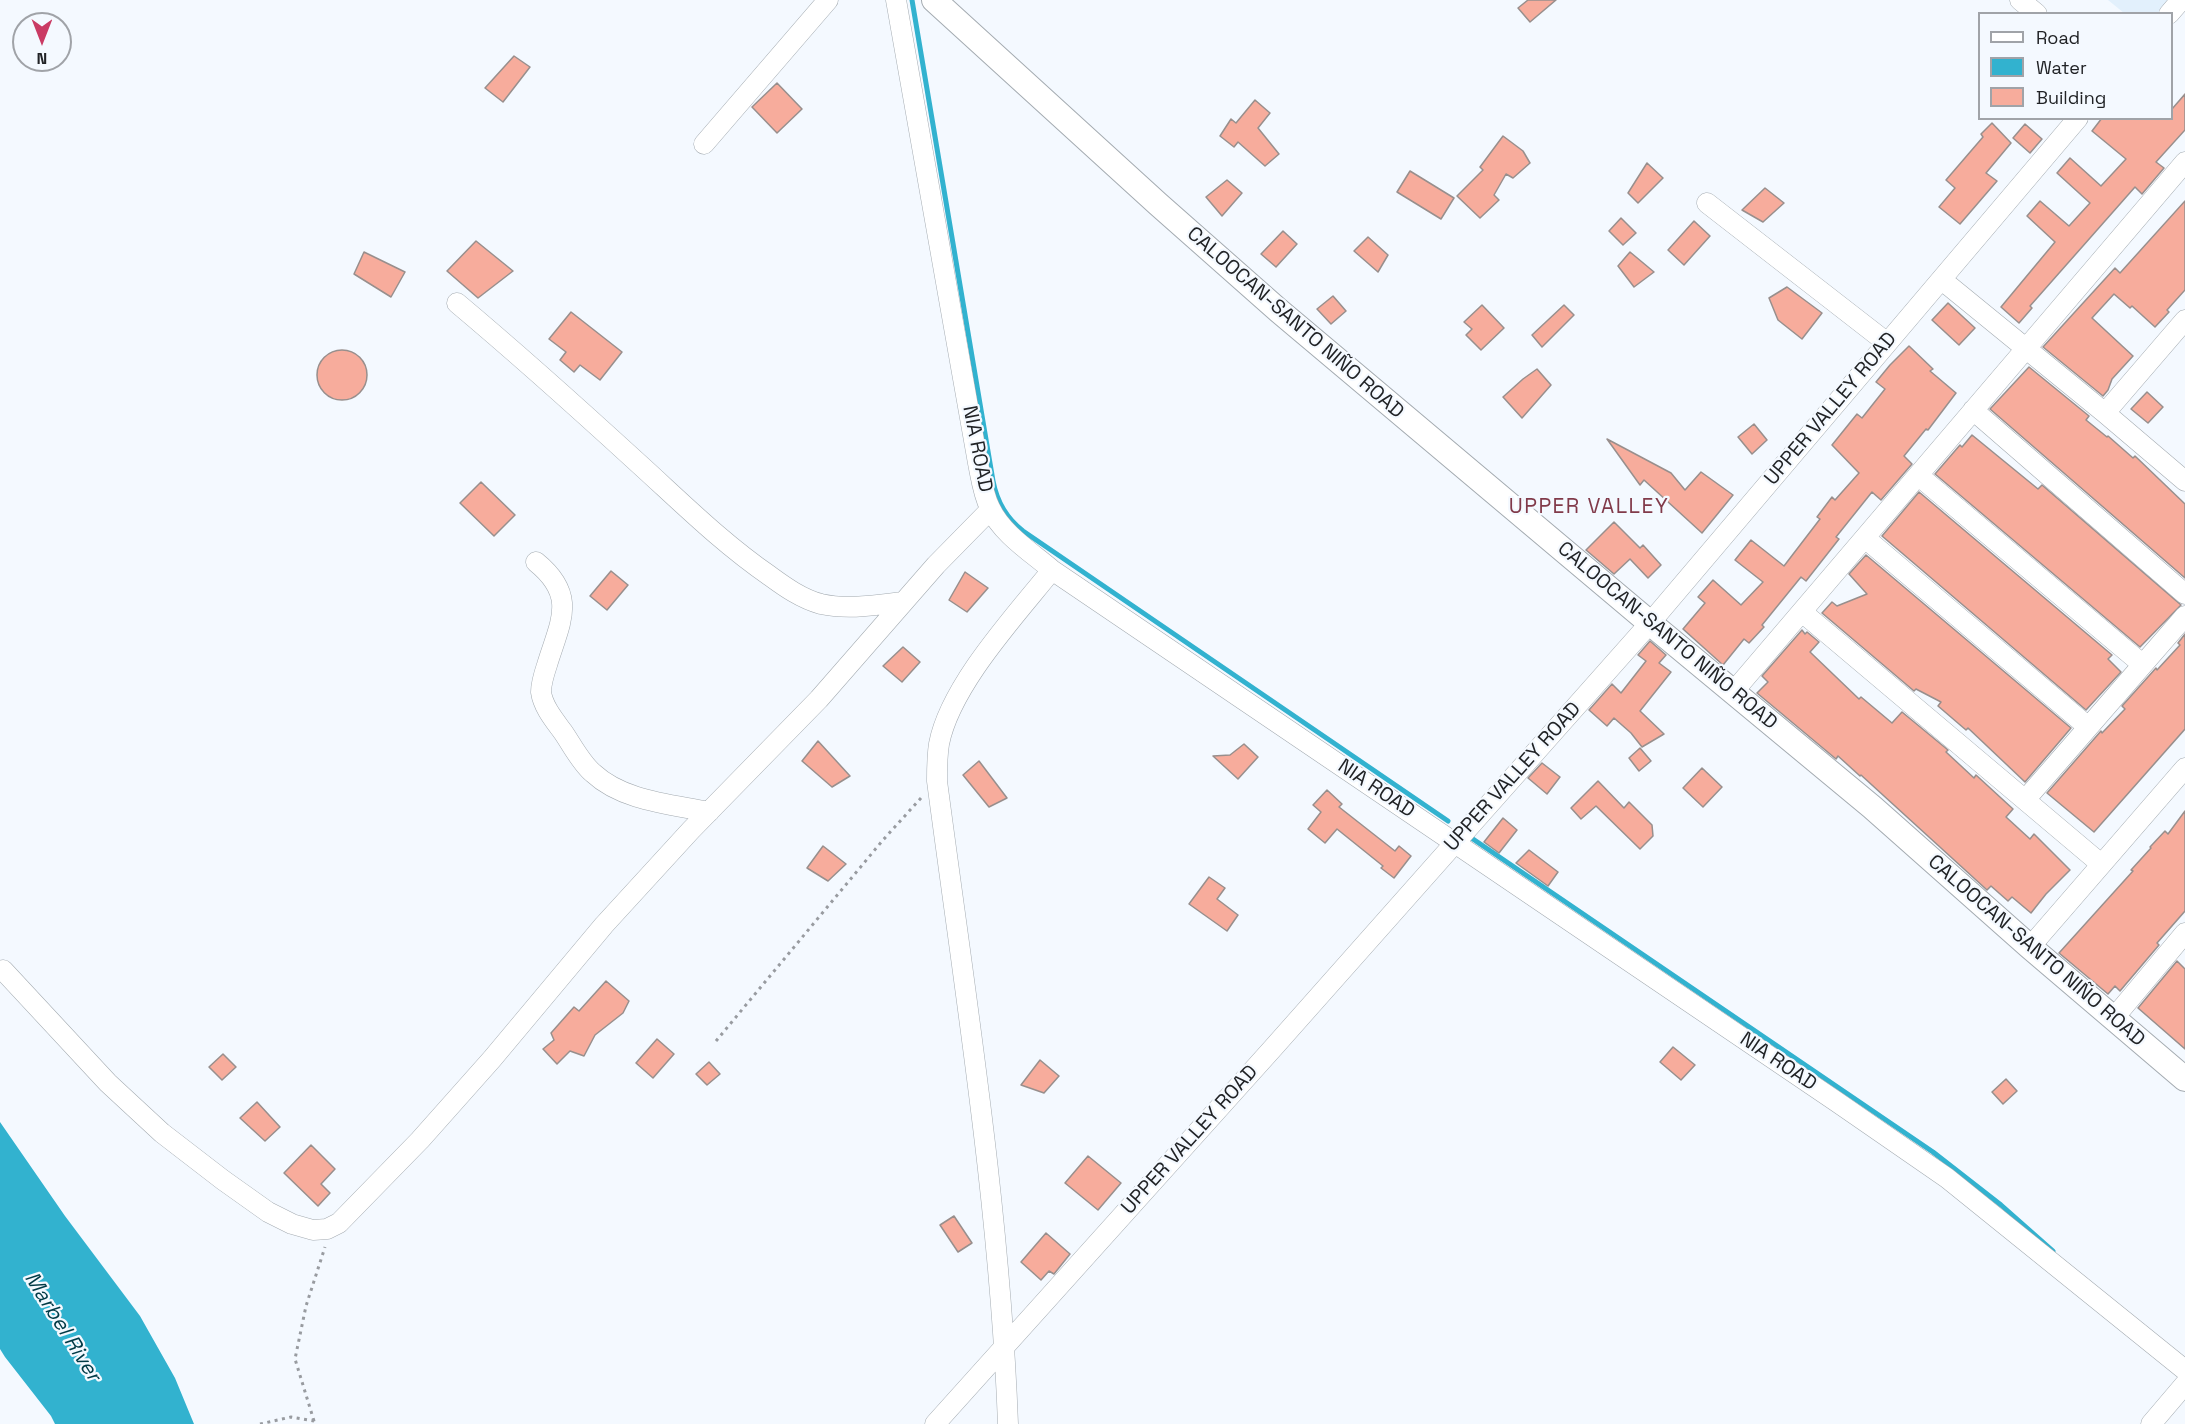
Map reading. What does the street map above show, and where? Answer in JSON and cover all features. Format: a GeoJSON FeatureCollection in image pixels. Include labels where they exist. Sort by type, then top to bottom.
{"type":"FeatureCollection","features":[{"type":"Feature","properties":{"kind":"street"},"geometry":{"type":"LineString","coordinates":[[704,144],[828,0]]}},
{"type":"Feature","properties":{"kind":"street","name":"NIA ROAD"},"geometry":{"type":"LineString","coordinates":[[896,0],[976,452],[985,497],[990,510],[1001,526],[1052,570],[1947,1178],[2185,1370]]}},
{"type":"Feature","properties":{"kind":"street","name":"CALOOCAN-SANTO NIÑO ROAD"},"geometry":{"type":"LineString","coordinates":[[934,0],[1278,310],[1872,807],[2030,947],[2185,1079]]}},
{"type":"Feature","properties":{"kind":"street"},"geometry":{"type":"LineString","coordinates":[[2020,0],[2035,12]]}},
{"type":"Feature","properties":{"kind":"street"},"geometry":{"type":"LineString","coordinates":[[2171,12],[2181,0]]}},
{"type":"Feature","properties":{"kind":"street","name":"UPPER VALLEY ROAD"},"geometry":{"type":"LineString","coordinates":[[935,1424],[1650,623],[2076,120]]}},
{"type":"Feature","properties":{"kind":"street"},"geometry":{"type":"LineString","coordinates":[[1734,691],[2185,162]]}},
{"type":"Feature","properties":{"kind":"street"},"geometry":{"type":"LineString","coordinates":[[1707,203],[1886,342]]}},
{"type":"Feature","properties":{"kind":"street"},"geometry":{"type":"LineString","coordinates":[[1942,280],[2105,412],[2185,481]]}},
{"type":"Feature","properties":{"kind":"street"},"geometry":{"type":"LineString","coordinates":[[457,303],[710,529],[746,560],[791,591],[820,604],[846,607],[903,602]]}},
{"type":"Feature","properties":{"kind":"street"},"geometry":{"type":"LineString","coordinates":[[2105,412],[2185,320]]}},
{"type":"Feature","properties":{"kind":"street"},"geometry":{"type":"LineString","coordinates":[[1973,410],[2185,594]]}},
{"type":"Feature","properties":{"kind":"street"},"geometry":{"type":"LineString","coordinates":[[1919,476],[2142,664]]}},
{"type":"Feature","properties":{"kind":"street"},"geometry":{"type":"LineString","coordinates":[[3,970],[108,1083],[162,1133],[268,1212],[292,1224],[313,1230],[333,1226],[339,1223],[420,1140],[604,926],[709,812],[819,699],[903,602],[990,510]]}},
{"type":"Feature","properties":{"kind":"street"},"geometry":{"type":"LineString","coordinates":[[1865,538],[2087,726]]}},
{"type":"Feature","properties":{"kind":"street"},"geometry":{"type":"LineString","coordinates":[[536,562],[554,579],[562,601],[562,618],[541,692],[552,716],[582,760],[591,772],[625,792],[650,801],[709,812]]}},
{"type":"Feature","properties":{"kind":"street"},"geometry":{"type":"LineString","coordinates":[[1008,1424],[1005,1347],[981,1112],[937,781],[939,742],[966,681],[1052,570]]}},
{"type":"Feature","properties":{"kind":"street"},"geometry":{"type":"LineString","coordinates":[[1802,612],[2102,864]]}},
{"type":"Feature","properties":{"kind":"street"},"geometry":{"type":"LineString","coordinates":[[2025,800],[2185,616]]}},
{"type":"Feature","properties":{"kind":"street"},"geometry":{"type":"LineString","coordinates":[[2030,947],[2185,768]]}},
{"type":"Feature","properties":{"kind":"street"},"geometry":{"type":"LineString","coordinates":[[2113,1019],[2185,933]]}},
{"type":"Feature","properties":{"kind":"street"},"geometry":{"type":"LineString","coordinates":[[2151,1424],[2185,1384]]}},
{"type":"Feature","properties":{"kind":"path"},"geometry":{"type":"LineString","coordinates":[[716,1041],[883,840],[937,781]]}},
{"type":"Feature","properties":{"kind":"path"},"geometry":{"type":"LineString","coordinates":[[260,1424],[291,1417],[314,1422],[295,1359],[309,1295],[333,1226]]}},
{"type":"Feature","properties":{"kind":"shaded area"},"geometry":{"type":"Polygon","coordinates":[[[2108,0],[2169,0],[2160,12],[2123,12],[2108,0]]]}},
{"type":"Feature","properties":{"kind":"water","name":"Marbel River"},"geometry":{"type":"Polygon","coordinates":[[[0,1122],[65,1216],[140,1316],[175,1378],[194,1424],[55,1424],[5,1357],[0,1349],[0,1122]]]}},
{"type":"Feature","properties":{"kind":"building"},"geometry":{"type":"Polygon","coordinates":[[[1528,0],[1556,0],[1530,22],[1518,8],[1528,0]]]}},
{"type":"Feature","properties":{"kind":"building"},"geometry":{"type":"Polygon","coordinates":[[[514,56],[530,67],[503,102],[485,88],[514,56]]]}},
{"type":"Feature","properties":{"kind":"building"},"geometry":{"type":"Polygon","coordinates":[[[777,83],[802,109],[777,133],[752,107],[777,83]]]}},
{"type":"Feature","properties":{"kind":"building"},"geometry":{"type":"Polygon","coordinates":[[[2185,94],[2185,130],[2156,162],[2164,168],[2142,194],[2135,187],[2030,306],[2032,308],[2019,323],[2001,307],[2055,242],[2027,216],[2040,201],[2069,226],[2090,203],[2057,173],[2070,158],[2101,186],[2126,159],[2092,131],[2100,120],[2173,120],[2173,108],[2185,94]]]}},
{"type":"Feature","properties":{"kind":"building"},"geometry":{"type":"Polygon","coordinates":[[[1255,100],[1270,113],[1258,128],[1279,154],[1265,166],[1238,142],[1234,147],[1220,136],[1231,119],[1236,123],[1255,100]]]}},
{"type":"Feature","properties":{"kind":"building"},"geometry":{"type":"Polygon","coordinates":[[[1992,123],[2011,143],[1986,173],[1997,181],[1960,224],[1939,207],[1955,188],[1946,180],[1992,123]]]}},
{"type":"Feature","properties":{"kind":"building"},"geometry":{"type":"Polygon","coordinates":[[[2025,124],[2042,139],[2030,153],[2013,138],[2025,124]]]}},
{"type":"Feature","properties":{"kind":"building"},"geometry":{"type":"Polygon","coordinates":[[[1503,136],[1523,151],[1530,163],[1513,178],[1506,174],[1494,195],[1499,200],[1480,218],[1457,196],[1483,170],[1480,167],[1503,136]]]}},
{"type":"Feature","properties":{"kind":"building"},"geometry":{"type":"Polygon","coordinates":[[[1647,163],[1663,178],[1638,203],[1628,193],[1647,163]]]}},
{"type":"Feature","properties":{"kind":"building"},"geometry":{"type":"Polygon","coordinates":[[[1410,171],[1454,198],[1441,219],[1397,192],[1410,171]]]}},
{"type":"Feature","properties":{"kind":"building"},"geometry":{"type":"Polygon","coordinates":[[[1227,180],[1242,193],[1222,216],[1206,197],[1227,180]]]}},
{"type":"Feature","properties":{"kind":"building"},"geometry":{"type":"Polygon","coordinates":[[[1765,188],[1784,203],[1763,222],[1742,210],[1765,188]]]}},
{"type":"Feature","properties":{"kind":"building"},"geometry":{"type":"Polygon","coordinates":[[[2185,201],[2185,290],[2167,310],[2169,312],[2155,327],[2132,306],[2130,308],[2114,294],[2092,318],[2133,356],[2112,379],[2103,396],[2043,347],[2115,268],[2120,273],[2185,201]]]}},
{"type":"Feature","properties":{"kind":"building"},"geometry":{"type":"Polygon","coordinates":[[[1621,218],[1636,233],[1623,245],[1609,231],[1621,218]]]}},
{"type":"Feature","properties":{"kind":"building"},"geometry":{"type":"Polygon","coordinates":[[[1694,221],[1710,236],[1684,265],[1668,250],[1694,221]]]}},
{"type":"Feature","properties":{"kind":"building"},"geometry":{"type":"Polygon","coordinates":[[[1283,231],[1297,244],[1276,267],[1261,254],[1283,231]]]}},
{"type":"Feature","properties":{"kind":"building"},"geometry":{"type":"Polygon","coordinates":[[[1368,237],[1388,255],[1378,272],[1354,251],[1368,237]]]}},
{"type":"Feature","properties":{"kind":"building"},"geometry":{"type":"Polygon","coordinates":[[[476,241],[513,271],[478,298],[447,271],[476,241]]]}},
{"type":"Feature","properties":{"kind":"building"},"geometry":{"type":"Polygon","coordinates":[[[364,252],[405,272],[391,297],[354,274],[364,252]]]}},
{"type":"Feature","properties":{"kind":"building"},"geometry":{"type":"Polygon","coordinates":[[[1630,252],[1654,272],[1634,287],[1618,266],[1630,252]]]}},
{"type":"Feature","properties":{"kind":"building"},"geometry":{"type":"Polygon","coordinates":[[[1787,287],[1822,313],[1802,339],[1778,320],[1769,298],[1787,287]]]}},
{"type":"Feature","properties":{"kind":"building"},"geometry":{"type":"Polygon","coordinates":[[[1333,296],[1346,311],[1331,324],[1317,309],[1333,296]]]}},
{"type":"Feature","properties":{"kind":"building"},"geometry":{"type":"Polygon","coordinates":[[[1948,303],[1975,328],[1959,345],[1932,320],[1948,303]]]}},
{"type":"Feature","properties":{"kind":"building"},"geometry":{"type":"Polygon","coordinates":[[[1482,305],[1504,328],[1481,350],[1466,335],[1472,329],[1464,322],[1482,305]]]}},
{"type":"Feature","properties":{"kind":"building"},"geometry":{"type":"Polygon","coordinates":[[[1564,305],[1574,315],[1542,347],[1532,335],[1564,305]]]}},
{"type":"Feature","properties":{"kind":"building"},"geometry":{"type":"Polygon","coordinates":[[[571,312],[622,352],[600,380],[580,365],[574,372],[560,360],[566,352],[549,339],[571,312]]]}},
{"type":"Feature","properties":{"kind":"building"},"geometry":{"type":"Polygon","coordinates":[[[1909,346],[1933,369],[1930,371],[1956,393],[1928,430],[1926,429],[1904,456],[1912,464],[1881,500],[1872,492],[1836,537],[1839,539],[1806,581],[1801,577],[1762,625],[1764,627],[1749,643],[1744,639],[1723,665],[1683,629],[1705,603],[1698,597],[1713,580],[1741,605],[1763,582],[1735,560],[1751,540],[1784,566],[1820,519],[1817,517],[1832,497],[1835,500],[1859,473],[1832,445],[1857,414],[1862,418],[1885,389],[1876,382],[1909,346]]]}},
{"type":"Feature","properties":{"kind":"building"},"geometry":{"type":"Polygon","coordinates":[[[337,350],[347,350],[360,357],[367,370],[367,380],[360,393],[347,400],[337,400],[328,396],[321,389],[317,380],[317,370],[321,361],[328,354],[337,350]]]}},
{"type":"Feature","properties":{"kind":"building"},"geometry":{"type":"Polygon","coordinates":[[[2029,367],[2089,416],[2086,420],[2133,458],[2135,456],[2185,504],[2185,578],[1990,409],[2029,367]]]}},
{"type":"Feature","properties":{"kind":"building"},"geometry":{"type":"Polygon","coordinates":[[[1537,369],[1551,385],[1522,418],[1503,397],[1537,369]]]}},
{"type":"Feature","properties":{"kind":"building"},"geometry":{"type":"Polygon","coordinates":[[[2147,392],[2163,407],[2148,423],[2131,409],[2147,392]]]}},
{"type":"Feature","properties":{"kind":"building"},"geometry":{"type":"Polygon","coordinates":[[[1754,424],[1767,440],[1752,454],[1738,437],[1754,424]]]}},
{"type":"Feature","properties":{"kind":"building"},"geometry":{"type":"Polygon","coordinates":[[[1972,435],[2038,489],[2042,485],[2181,605],[2140,647],[1935,474],[1960,445],[1962,447],[1972,435]]]}},
{"type":"Feature","properties":{"kind":"building"},"geometry":{"type":"Polygon","coordinates":[[[1607,439],[1671,473],[1685,490],[1701,472],[1733,495],[1702,533],[1644,480],[1640,485],[1607,439]]]}},
{"type":"Feature","properties":{"kind":"building"},"geometry":{"type":"Polygon","coordinates":[[[481,482],[515,515],[494,536],[460,503],[481,482]]]}},
{"type":"Feature","properties":{"kind":"building"},"geometry":{"type":"Polygon","coordinates":[[[1919,492],[2112,655],[2108,659],[2121,672],[2086,710],[1882,536],[1919,492]]]}},
{"type":"Feature","properties":{"kind":"building"},"geometry":{"type":"Polygon","coordinates":[[[1614,522],[1640,548],[1643,545],[1661,565],[1648,578],[1630,559],[1614,574],[1586,550],[1614,522]]]}},
{"type":"Feature","properties":{"kind":"building"},"geometry":{"type":"Polygon","coordinates":[[[1866,555],[2071,728],[2025,782],[1968,728],[1966,730],[1938,706],[1941,702],[1916,689],[1914,691],[1822,613],[1832,602],[1837,606],[1867,594],[1849,574],[1866,555]]]}},
{"type":"Feature","properties":{"kind":"building"},"geometry":{"type":"Polygon","coordinates":[[[611,571],[628,585],[607,610],[590,596],[611,571]]]}},
{"type":"Feature","properties":{"kind":"building"},"geometry":{"type":"Polygon","coordinates":[[[965,572],[988,588],[967,612],[949,600],[965,572]]]}},
{"type":"Feature","properties":{"kind":"building"},"geometry":{"type":"Polygon","coordinates":[[[1802,630],[1819,642],[1810,652],[1859,699],[1861,697],[1892,723],[1902,712],[1948,750],[1946,752],[1974,778],[1976,775],[2013,809],[2006,817],[2030,839],[2034,834],[2070,870],[2031,913],[2012,897],[2008,901],[1991,886],[1987,890],[1861,775],[1838,756],[1836,759],[1757,693],[1768,682],[1762,676],[1802,630]]]}},
{"type":"Feature","properties":{"kind":"building"},"geometry":{"type":"Polygon","coordinates":[[[2185,634],[2185,729],[2094,832],[2047,793],[2101,731],[2102,733],[2125,709],[2122,706],[2180,645],[2178,643],[2185,634]]]}},
{"type":"Feature","properties":{"kind":"building"},"geometry":{"type":"Polygon","coordinates":[[[1650,641],[1666,655],[1659,663],[1671,672],[1640,711],[1664,734],[1642,747],[1631,733],[1614,718],[1607,726],[1589,710],[1612,684],[1621,693],[1646,661],[1638,655],[1650,641]]]}},
{"type":"Feature","properties":{"kind":"building"},"geometry":{"type":"Polygon","coordinates":[[[903,647],[920,662],[902,682],[883,666],[903,647]]]}},
{"type":"Feature","properties":{"kind":"building"},"geometry":{"type":"Polygon","coordinates":[[[818,741],[850,776],[832,787],[802,761],[818,741]]]}},
{"type":"Feature","properties":{"kind":"building"},"geometry":{"type":"Polygon","coordinates":[[[1244,744],[1258,757],[1238,779],[1213,756],[1230,755],[1244,744]]]}},
{"type":"Feature","properties":{"kind":"building"},"geometry":{"type":"Polygon","coordinates":[[[1640,748],[1651,761],[1639,771],[1629,758],[1640,748]]]}},
{"type":"Feature","properties":{"kind":"building"},"geometry":{"type":"Polygon","coordinates":[[[979,761],[1007,798],[989,807],[963,775],[979,761]]]}},
{"type":"Feature","properties":{"kind":"building"},"geometry":{"type":"Polygon","coordinates":[[[1542,763],[1560,777],[1547,794],[1528,778],[1542,763]]]}},
{"type":"Feature","properties":{"kind":"building"},"geometry":{"type":"Polygon","coordinates":[[[1702,768],[1722,787],[1703,807],[1683,788],[1702,768]]]}},
{"type":"Feature","properties":{"kind":"building"},"geometry":{"type":"Polygon","coordinates":[[[1598,781],[1624,808],[1629,802],[1652,825],[1653,836],[1640,849],[1596,806],[1581,819],[1571,808],[1598,781]]]}},
{"type":"Feature","properties":{"kind":"building"},"geometry":{"type":"Polygon","coordinates":[[[1327,790],[1342,804],[1339,807],[1395,851],[1399,846],[1411,856],[1394,878],[1381,868],[1383,866],[1337,829],[1325,843],[1308,829],[1321,812],[1313,805],[1327,790]]]}},
{"type":"Feature","properties":{"kind":"building"},"geometry":{"type":"Polygon","coordinates":[[[2185,811],[2185,911],[2120,991],[2115,986],[2108,994],[2059,953],[2133,871],[2131,870],[2150,847],[2165,831],[2168,834],[2185,811]]]}},
{"type":"Feature","properties":{"kind":"building"},"geometry":{"type":"Polygon","coordinates":[[[1503,818],[1517,830],[1499,853],[1484,842],[1503,818]]]}},
{"type":"Feature","properties":{"kind":"building"},"geometry":{"type":"Polygon","coordinates":[[[823,846],[846,864],[828,881],[807,868],[823,846]]]}},
{"type":"Feature","properties":{"kind":"building"},"geometry":{"type":"Polygon","coordinates":[[[1529,850],[1558,872],[1548,886],[1516,863],[1529,850]]]}},
{"type":"Feature","properties":{"kind":"building"},"geometry":{"type":"Polygon","coordinates":[[[1209,877],[1225,888],[1217,899],[1238,915],[1227,931],[1189,904],[1209,877]]]}},
{"type":"Feature","properties":{"kind":"building"},"geometry":{"type":"Polygon","coordinates":[[[2177,961],[2185,969],[2185,1049],[2138,1008],[2177,961]]]}},
{"type":"Feature","properties":{"kind":"building"},"geometry":{"type":"Polygon","coordinates":[[[606,981],[629,1001],[623,1013],[595,1035],[584,1056],[570,1051],[557,1064],[543,1049],[554,1040],[551,1033],[574,1007],[579,1011],[606,981]]]}},
{"type":"Feature","properties":{"kind":"building"},"geometry":{"type":"Polygon","coordinates":[[[657,1039],[674,1054],[653,1078],[636,1063],[657,1039]]]}},
{"type":"Feature","properties":{"kind":"building"},"geometry":{"type":"Polygon","coordinates":[[[1673,1047],[1695,1065],[1681,1080],[1660,1062],[1673,1047]]]}},
{"type":"Feature","properties":{"kind":"building"},"geometry":{"type":"Polygon","coordinates":[[[223,1054],[236,1067],[222,1080],[209,1067],[223,1054]]]}},
{"type":"Feature","properties":{"kind":"building"},"geometry":{"type":"Polygon","coordinates":[[[1040,1060],[1059,1076],[1044,1093],[1021,1085],[1040,1060]]]}},
{"type":"Feature","properties":{"kind":"building"},"geometry":{"type":"Polygon","coordinates":[[[709,1062],[720,1074],[707,1085],[696,1074],[709,1062]]]}},
{"type":"Feature","properties":{"kind":"building"},"geometry":{"type":"Polygon","coordinates":[[[2006,1079],[2017,1091],[2003,1104],[1992,1092],[2006,1079]]]}},
{"type":"Feature","properties":{"kind":"building"},"geometry":{"type":"Polygon","coordinates":[[[257,1102],[280,1127],[265,1141],[240,1118],[257,1102]]]}},
{"type":"Feature","properties":{"kind":"building"},"geometry":{"type":"Polygon","coordinates":[[[311,1145],[335,1169],[321,1184],[330,1193],[318,1206],[284,1173],[311,1145]]]}},
{"type":"Feature","properties":{"kind":"building"},"geometry":{"type":"Polygon","coordinates":[[[1088,1156],[1121,1183],[1098,1210],[1065,1183],[1088,1156]]]}},
{"type":"Feature","properties":{"kind":"building"},"geometry":{"type":"Polygon","coordinates":[[[954,1216],[972,1243],[958,1252],[940,1225],[954,1216]]]}},
{"type":"Feature","properties":{"kind":"building"},"geometry":{"type":"Polygon","coordinates":[[[1046,1233],[1070,1254],[1054,1274],[1049,1271],[1041,1280],[1021,1262],[1046,1233]]]}},
{"type":"Feature","properties":{"kind":"waterway"},"geometry":{"type":"LineString","coordinates":[[912,0],[993,481],[1003,509],[1023,531],[1448,821]]}},
{"type":"Feature","properties":{"kind":"waterway"},"geometry":{"type":"LineString","coordinates":[[1470,837],[1933,1152],[2001,1205],[2053,1251]]}},
{"type":"Feature","properties":{"kind":"district","name":"UPPER VALLEY"},"geometry":{"type":"Point","coordinates":[1589,507]}}]}
